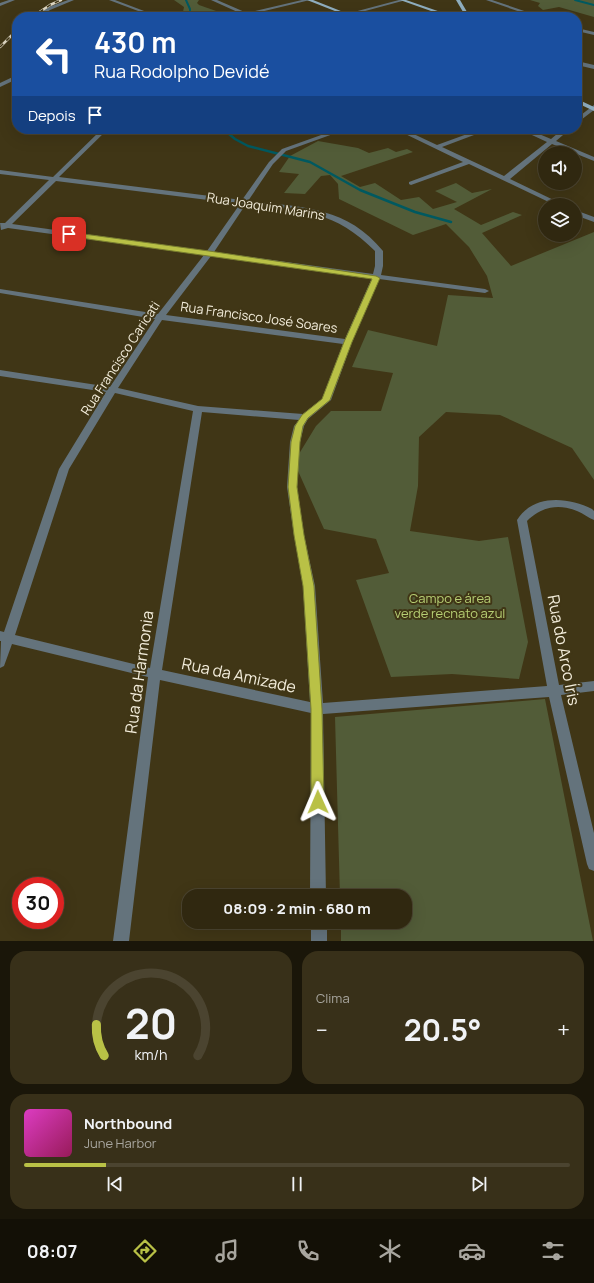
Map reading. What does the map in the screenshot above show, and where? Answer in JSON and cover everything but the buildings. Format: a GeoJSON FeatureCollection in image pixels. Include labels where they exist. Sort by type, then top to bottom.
{"type":"FeatureCollection","features":[{"type":"Feature","properties":{"kind":"main road"},"geometry":{"type":"LineString","coordinates":[[308,0],[341,12]]}},
{"type":"Feature","properties":{"kind":"main road"},"geometry":{"type":"LineString","coordinates":[[403,0],[437,12]]}},
{"type":"Feature","properties":{"kind":"main road"},"geometry":{"type":"LineString","coordinates":[[458,0],[468,12]]}},
{"type":"Feature","properties":{"kind":"main road"},"geometry":{"type":"LineString","coordinates":[[469,7],[470,12]]}},
{"type":"Feature","properties":{"kind":"main road"},"geometry":{"type":"LineString","coordinates":[[582,100],[594,107]]}},
{"type":"Feature","properties":{"kind":"main road"},"geometry":{"type":"LineString","coordinates":[[582,103],[594,107]]}},
{"type":"Feature","properties":{"kind":"street"},"geometry":{"type":"LineString","coordinates":[[0,5],[13,0]]}},
{"type":"Feature","properties":{"kind":"street"},"geometry":{"type":"LineString","coordinates":[[44,12],[72,0]]}},
{"type":"Feature","properties":{"kind":"street"},"geometry":{"type":"LineString","coordinates":[[111,0],[145,12]]}},
{"type":"Feature","properties":{"kind":"street"},"geometry":{"type":"LineString","coordinates":[[213,0],[242,12]]}},
{"type":"Feature","properties":{"kind":"street"},"geometry":{"type":"LineString","coordinates":[[256,12],[308,0]]}},
{"type":"Feature","properties":{"kind":"street"},"geometry":{"type":"LineString","coordinates":[[355,12],[403,0]]}},
{"type":"Feature","properties":{"kind":"street"},"geometry":{"type":"LineString","coordinates":[[488,0],[525,12]]}},
{"type":"Feature","properties":{"kind":"street"},"geometry":{"type":"LineString","coordinates":[[0,1],[6,2]]}},
{"type":"Feature","properties":{"kind":"street"},"geometry":{"type":"LineString","coordinates":[[124,4],[130,2]]}},
{"type":"Feature","properties":{"kind":"street"},"geometry":{"type":"LineString","coordinates":[[582,30],[594,34]]}},
{"type":"Feature","properties":{"kind":"street"},"geometry":{"type":"LineString","coordinates":[[582,35],[594,38]]}},
{"type":"Feature","properties":{"kind":"street"},"geometry":{"type":"LineString","coordinates":[[582,64],[594,67]]}},
{"type":"Feature","properties":{"kind":"street"},"geometry":{"type":"LineString","coordinates":[[0,85],[12,79]]}},
{"type":"Feature","properties":{"kind":"street"},"geometry":{"type":"LineString","coordinates":[[582,117],[594,107]]}},
{"type":"Feature","properties":{"kind":"street"},"geometry":{"type":"LineString","coordinates":[[0,232],[3,226],[100,134]]}},
{"type":"Feature","properties":{"kind":"street","name":"Rua Francisco Caricati"},"geometry":{"type":"LineString","coordinates":[[0,663],[4,637],[64,469],[112,390],[160,317],[209,253],[271,163],[284,150],[329,134]]}},
{"type":"Feature","properties":{"kind":"street"},"geometry":{"type":"LineString","coordinates":[[409,134],[546,198]]}},
{"type":"Feature","properties":{"kind":"street"},"geometry":{"type":"LineString","coordinates":[[436,147],[473,134]]}},
{"type":"Feature","properties":{"kind":"street"},"geometry":{"type":"LineString","coordinates":[[533,134],[594,158]]}},
{"type":"Feature","properties":{"kind":"street"},"geometry":{"type":"LineString","coordinates":[[505,179],[561,134]]}},
{"type":"Feature","properties":{"kind":"street"},"geometry":{"type":"LineString","coordinates":[[411,183],[469,162]]}},
{"type":"Feature","properties":{"kind":"street","name":"Rua Joaquim Marins"},"geometry":{"type":"LineString","coordinates":[[0,172],[245,201],[316,211],[336,217],[353,227],[379,251],[380,266],[376,278],[348,342],[326,400],[305,417],[299,426],[295,442],[292,487],[299,535],[309,586],[316,709],[318,889]]}},
{"type":"Feature","properties":{"kind":"street"},"geometry":{"type":"LineString","coordinates":[[582,215],[594,220]]}},
{"type":"Feature","properties":{"kind":"street"},"geometry":{"type":"LineString","coordinates":[[3,226],[209,253],[376,278],[485,291]]}},
{"type":"Feature","properties":{"kind":"street","name":"Rua Francisco José Soares"},"geometry":{"type":"LineString","coordinates":[[0,291],[160,317],[348,342]]}},
{"type":"Feature","properties":{"kind":"street"},"geometry":{"type":"LineString","coordinates":[[0,373],[112,390],[198,409],[305,417]]}},
{"type":"Feature","properties":{"kind":"street","name":"Rua da Harmonia"},"geometry":{"type":"LineString","coordinates":[[121,941],[155,674],[198,409]]}},
{"type":"Feature","properties":{"kind":"street","name":"Rua do Arco Íris"},"geometry":{"type":"LineString","coordinates":[[594,516],[587,510],[572,504],[550,504],[535,508],[522,520],[554,691],[594,864]]}},
{"type":"Feature","properties":{"kind":"street","name":"Rua da Amizade"},"geometry":{"type":"LineString","coordinates":[[4,637],[155,674],[316,709],[554,691],[594,686]]}},
{"type":"Feature","properties":{"kind":"street"},"geometry":{"type":"LineString","coordinates":[[319,929],[319,941]]}},
{"type":"Feature","properties":{"kind":"green space"},"geometry":{"type":"Polygon","coordinates":[[[174,0],[199,0],[197,3],[199,5],[219,12],[183,12],[184,7],[174,0]]]}},
{"type":"Feature","properties":{"kind":"green space"},"geometry":{"type":"Polygon","coordinates":[[[530,0],[594,0],[594,17],[582,14],[582,12],[559,7],[543,10],[538,6],[540,3],[530,0]]]}},
{"type":"Feature","properties":{"kind":"green space","name":"Campo e área verde recnato azul"},"geometry":{"type":"Polygon","coordinates":[[[318,141],[358,148],[369,153],[388,148],[396,152],[407,149],[413,152],[341,176],[360,187],[375,183],[401,200],[419,197],[433,209],[457,202],[435,191],[456,183],[472,193],[492,189],[454,209],[481,225],[513,212],[522,215],[482,233],[511,266],[570,242],[582,242],[582,237],[594,232],[594,480],[572,448],[500,415],[446,412],[419,437],[418,486],[410,531],[479,541],[508,537],[528,642],[519,679],[452,674],[391,677],[356,580],[389,573],[376,539],[324,529],[294,462],[316,426],[331,411],[381,411],[393,373],[352,367],[368,330],[437,346],[448,295],[493,298],[487,276],[469,247],[446,224],[413,235],[339,199],[338,184],[330,175],[321,176],[305,194],[284,193],[299,174],[279,172],[290,156],[318,141]]]}},
{"type":"Feature","properties":{"kind":"green space"},"geometry":{"type":"Polygon","coordinates":[[[545,699],[593,941],[341,941],[341,929],[412,929],[412,889],[340,889],[335,717],[545,699]]]}},
{"type":"Feature","properties":{"kind":"waterway"},"geometry":{"type":"LineString","coordinates":[[186,0],[190,12]]}},
{"type":"Feature","properties":{"kind":"waterway"},"geometry":{"type":"LineString","coordinates":[[575,0],[594,5]]}},
{"type":"Feature","properties":{"kind":"waterway"},"geometry":{"type":"LineString","coordinates":[[229,134],[248,146],[310,162],[360,190],[415,212],[451,222]]}},
{"type":"Feature","properties":{"kind":"railway"},"geometry":{"type":"LineString","coordinates":[[40,12],[61,0]]}},
{"type":"Feature","properties":{"kind":"railway"},"geometry":{"type":"LineString","coordinates":[[0,47],[12,35]]}},
{"type":"Feature","properties":{"kind":"route"},"geometry":{"type":"LineString","coordinates":[[69,234],[376,278],[348,342],[326,400],[305,417],[299,426],[295,442],[292,487],[299,535],[309,586],[316,709],[318,802]]}}]}
